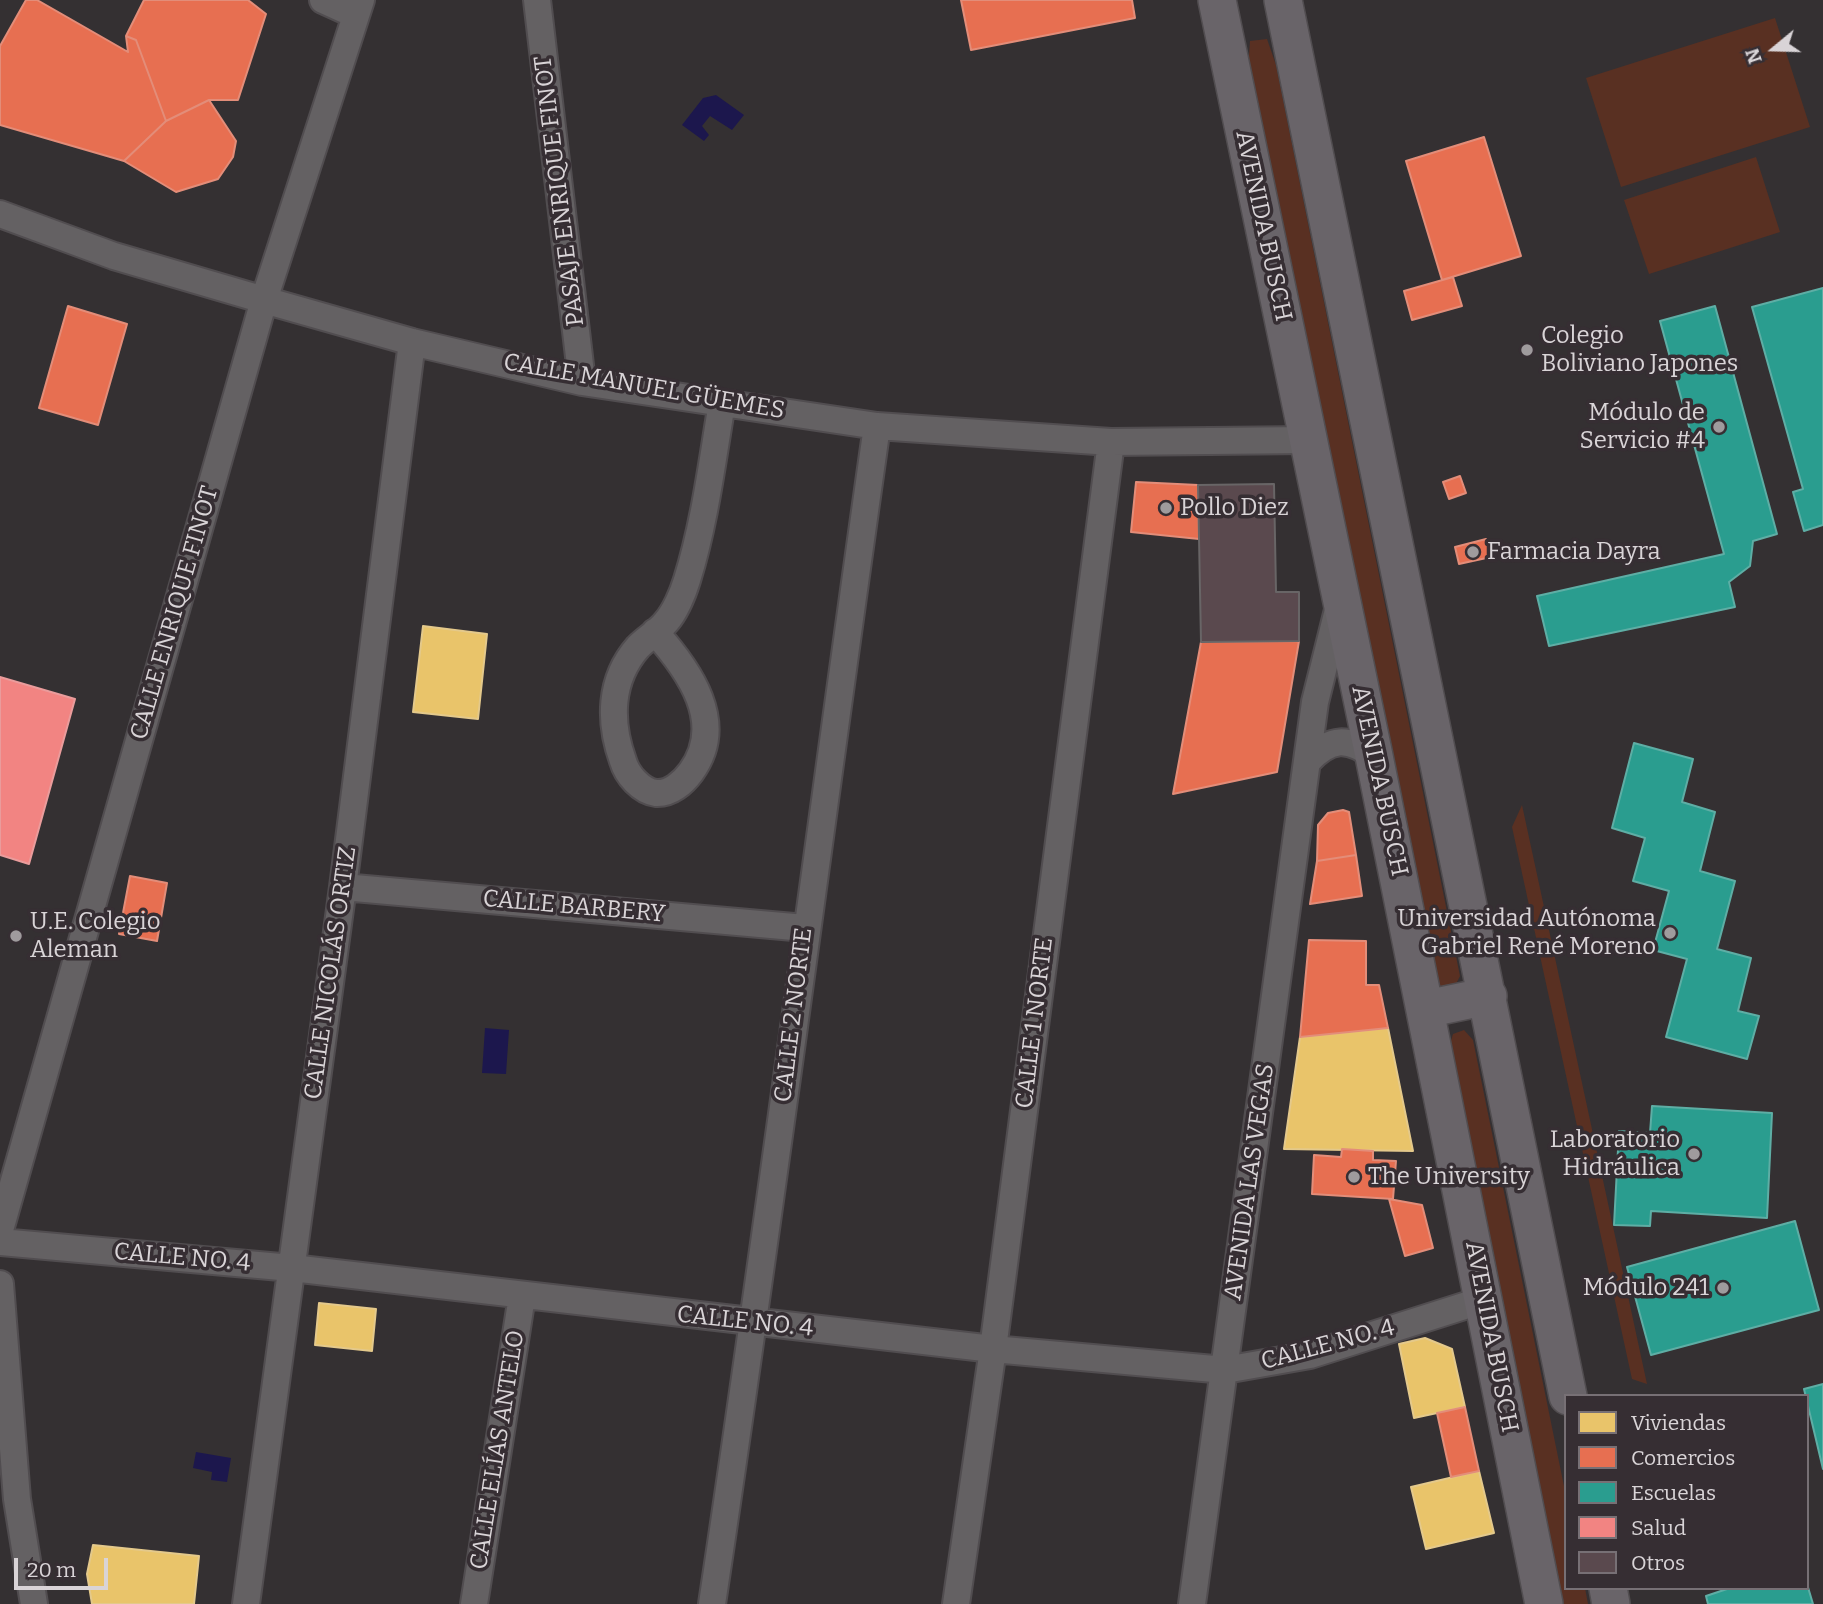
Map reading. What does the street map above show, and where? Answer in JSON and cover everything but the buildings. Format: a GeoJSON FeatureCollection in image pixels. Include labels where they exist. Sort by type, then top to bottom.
{"type":"FeatureCollection","features":[{"type":"Feature","properties":{"kind":"main road","name":"AVENIDA BUSCH"},"geometry":{"type":"LineString","coordinates":[[1217,0],[1426,1009],[1544,1604]]}},
{"type":"Feature","properties":{"kind":"main road"},"geometry":{"type":"LineString","coordinates":[[1283,0],[1568,1394]]}},
{"type":"Feature","properties":{"kind":"main road"},"geometry":{"type":"LineString","coordinates":[[1426,1009],[1488,996]]}},
{"type":"Feature","properties":{"kind":"street"},"geometry":{"type":"LineString","coordinates":[[323,0],[359,8]]}},
{"type":"Feature","properties":{"kind":"street","name":"PASAJE ENRIQUE FINOT"},"geometry":{"type":"LineString","coordinates":[[537,0],[582,382]]}},
{"type":"Feature","properties":{"kind":"street","name":"CALLE ENRIQUE FINOT"},"geometry":{"type":"LineString","coordinates":[[0,1230],[264,300],[359,8]]}},
{"type":"Feature","properties":{"kind":"street","name":"CALLE MANUEL GÜEMES"},"geometry":{"type":"LineString","coordinates":[[0,214],[114,256],[264,300],[412,342],[582,382],[877,426],[1111,442],[1308,440]]}},
{"type":"Feature","properties":{"kind":"street","name":"CALLE NICOLÁS ORTIZ"},"geometry":{"type":"LineString","coordinates":[[246,1604],[343,887],[412,342]]}},
{"type":"Feature","properties":{"kind":"street"},"geometry":{"type":"LineString","coordinates":[[655,632],[680,661],[694,683],[707,725],[698,763],[686,780],[671,790],[655,793],[639,786],[624,766],[615,738],[613,702],[621,672],[638,647],[655,632],[667,622],[686,582],[703,519],[722,403]]}},
{"type":"Feature","properties":{"kind":"street","name":"CALLE 2 NORTE"},"geometry":{"type":"LineString","coordinates":[[712,1604],[754,1323],[805,928],[877,426]]}},
{"type":"Feature","properties":{"kind":"street","name":"CALLE 1 NORTE"},"geometry":{"type":"LineString","coordinates":[[956,1604],[993,1349],[1111,442]]}},
{"type":"Feature","properties":{"kind":"street","name":"AVENIDA LAS VEGAS"},"geometry":{"type":"LineString","coordinates":[[1192,1604],[1315,702],[1341,597]]}},
{"type":"Feature","properties":{"kind":"street"},"geometry":{"type":"LineString","coordinates":[[1308,761],[1321,747],[1340,742],[1359,745],[1374,756]]}},
{"type":"Feature","properties":{"kind":"street","name":"CALLE BARBERY"},"geometry":{"type":"LineString","coordinates":[[343,887],[805,928]]}},
{"type":"Feature","properties":{"kind":"street","name":"CALLE NO. 4"},"geometry":{"type":"LineString","coordinates":[[0,1242],[292,1268],[754,1323],[993,1349],[1225,1370],[1310,1355],[1483,1300]]}},
{"type":"Feature","properties":{"kind":"street"},"geometry":{"type":"LineString","coordinates":[[0,1284],[8,1494],[34,1604]]}},
{"type":"Feature","properties":{"kind":"street","name":"CALLE ELÍAS ANTELO"},"geometry":{"type":"LineString","coordinates":[[474,1604],[523,1296]]}},
{"type":"Feature","properties":{"kind":"shaded area"},"geometry":{"type":"Polygon","coordinates":[[[1775,18],[1810,127],[1621,187],[1586,78],[1775,18]]]}},
{"type":"Feature","properties":{"kind":"shaded area"},"geometry":{"type":"Polygon","coordinates":[[[1267,39],[1276,65],[1460,976],[1455,986],[1442,988],[1434,978],[1248,70],[1250,41],[1267,39]]]}},
{"type":"Feature","properties":{"kind":"shaded area"},"geometry":{"type":"Polygon","coordinates":[[[716,95],[744,115],[732,130],[710,116],[702,126],[709,135],[704,141],[682,125],[703,98],[716,95]]]}},
{"type":"Feature","properties":{"kind":"shaded area"},"geometry":{"type":"Polygon","coordinates":[[[1756,157],[1780,232],[1649,274],[1624,200],[1756,157]]]}},
{"type":"Feature","properties":{"kind":"shaded area"},"geometry":{"type":"Polygon","coordinates":[[[1522,805],[1647,1384],[1632,1379],[1512,827],[1522,805]]]}},
{"type":"Feature","properties":{"kind":"shaded area"},"geometry":{"type":"Polygon","coordinates":[[[485,1028],[509,1030],[506,1074],[482,1073],[485,1028]]]}},
{"type":"Feature","properties":{"kind":"shaded area"},"geometry":{"type":"Polygon","coordinates":[[[1464,1030],[1473,1040],[1564,1486],[1564,1590],[1585,1590],[1588,1604],[1562,1604],[1449,1047],[1453,1034],[1464,1030]]]}},
{"type":"Feature","properties":{"kind":"shaded area"},"geometry":{"type":"Polygon","coordinates":[[[196,1452],[231,1458],[227,1482],[211,1480],[212,1472],[193,1468],[196,1452]]]}},
{"type":"Feature","properties":{"kind":"place","name":"Colegio Boliviano Japones"},"geometry":{"type":"Point","coordinates":[1527,350]}},
{"type":"Feature","properties":{"kind":"place","name":"Módulo de Servicio #4"},"geometry":{"type":"Point","coordinates":[1719,427]}},
{"type":"Feature","properties":{"kind":"place","name":"Pollo Diez"},"geometry":{"type":"Point","coordinates":[1166,508]}},
{"type":"Feature","properties":{"kind":"place","name":"Farmacia Dayra"},"geometry":{"type":"Point","coordinates":[1473,552]}},
{"type":"Feature","properties":{"kind":"place","name":"Universidad Autónoma Gabriel René Moreno"},"geometry":{"type":"Point","coordinates":[1670,933]}},
{"type":"Feature","properties":{"kind":"place","name":"U.E. Colegio Aleman"},"geometry":{"type":"Point","coordinates":[16,936]}},
{"type":"Feature","properties":{"kind":"place","name":"Laboratorio Hidráulica"},"geometry":{"type":"Point","coordinates":[1694,1154]}},
{"type":"Feature","properties":{"kind":"place","name":"The University"},"geometry":{"type":"Point","coordinates":[1354,1177]}},
{"type":"Feature","properties":{"kind":"place","name":"Módulo 241"},"geometry":{"type":"Point","coordinates":[1723,1288]}}]}
